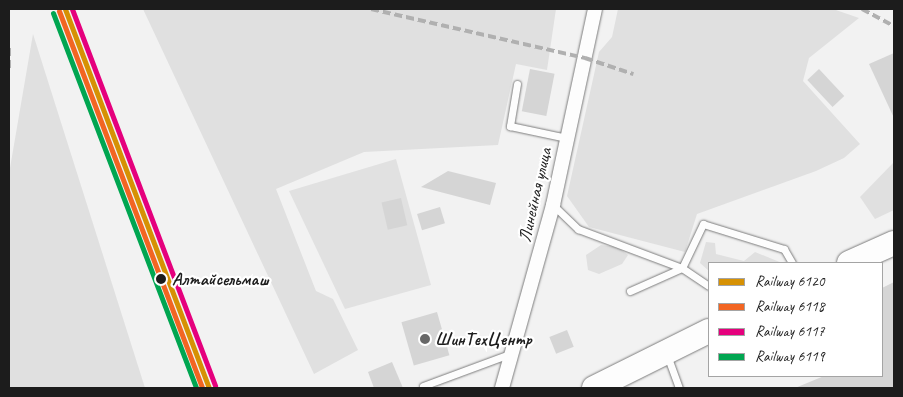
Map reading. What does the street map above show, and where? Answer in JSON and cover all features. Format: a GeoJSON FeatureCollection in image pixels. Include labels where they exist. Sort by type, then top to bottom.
{"type":"FeatureCollection","features":[{"type":"Feature","properties":{"kind":"highway"},"geometry":{"type":"LineString","coordinates":[[858,259],[894,243]]}},
{"type":"Feature","properties":{"kind":"highway"},"geometry":{"type":"LineString","coordinates":[[858,259],[877,259],[894,256]]}},
{"type":"Feature","properties":{"kind":"highway"},"geometry":{"type":"LineString","coordinates":[[594,388],[708,331]]}},
{"type":"Feature","properties":{"kind":"street","name":"Линейная улица"},"geometry":{"type":"LineString","coordinates":[[502,388],[553,205],[595,9]]}},
{"type":"Feature","properties":{"kind":"lane"},"geometry":{"type":"LineString","coordinates":[[518,84],[510,126],[567,138]]}},
{"type":"Feature","properties":{"kind":"lane"},"geometry":{"type":"LineString","coordinates":[[553,205],[578,229],[682,268],[708,285]]}},
{"type":"Feature","properties":{"kind":"lane"},"geometry":{"type":"LineString","coordinates":[[630,291],[682,268],[703,224],[784,249],[791,262]]}},
{"type":"Feature","properties":{"kind":"lane"},"geometry":{"type":"LineString","coordinates":[[666,352],[678,388]]}},
{"type":"Feature","properties":{"kind":"lane"},"geometry":{"type":"LineString","coordinates":[[423,386],[512,353]]}},
{"type":"Feature","properties":{"kind":"shaded area"},"geometry":{"type":"Polygon","coordinates":[[[143,9],[556,9],[547,70],[516,64],[498,145],[364,152],[276,189],[316,291],[333,299],[358,350],[314,374],[143,9]]]}},
{"type":"Feature","properties":{"kind":"shaded area"},"geometry":{"type":"Polygon","coordinates":[[[618,9],[833,9],[859,18],[809,58],[803,81],[860,144],[844,158],[816,171],[697,214],[685,252],[589,227],[567,196],[599,52],[612,37],[618,9]]]}},
{"type":"Feature","properties":{"kind":"shaded area"},"geometry":{"type":"Polygon","coordinates":[[[33,34],[145,388],[9,388],[9,174],[33,34]]]}},
{"type":"Feature","properties":{"kind":"shaded area"},"geometry":{"type":"Polygon","coordinates":[[[396,159],[431,285],[345,309],[289,191],[396,159]]]}},
{"type":"Feature","properties":{"kind":"shaded area"},"geometry":{"type":"Polygon","coordinates":[[[894,162],[894,210],[875,219],[860,197],[894,162]]]}},
{"type":"Feature","properties":{"kind":"shaded area"},"geometry":{"type":"Polygon","coordinates":[[[706,242],[715,243],[716,254],[744,261],[755,252],[780,262],[708,262],[708,270],[700,263],[706,242]]]}},
{"type":"Feature","properties":{"kind":"shaded area"},"geometry":{"type":"Polygon","coordinates":[[[601,245],[617,247],[628,255],[622,264],[599,274],[588,270],[586,255],[601,245]]]}},
{"type":"Feature","properties":{"kind":"building"},"geometry":{"type":"Polygon","coordinates":[[[894,53],[894,118],[869,64],[894,53]]]}},
{"type":"Feature","properties":{"kind":"building"},"geometry":{"type":"Polygon","coordinates":[[[530,69],[555,74],[546,116],[522,111],[530,69]]]}},
{"type":"Feature","properties":{"kind":"building"},"geometry":{"type":"Polygon","coordinates":[[[819,69],[844,96],[833,107],[807,80],[819,69]]]}},
{"type":"Feature","properties":{"kind":"building"},"geometry":{"type":"Polygon","coordinates":[[[448,171],[496,183],[490,205],[421,187],[448,171]]]}},
{"type":"Feature","properties":{"kind":"building"},"geometry":{"type":"Polygon","coordinates":[[[401,198],[407,225],[388,230],[382,202],[401,198]]]}},
{"type":"Feature","properties":{"kind":"building"},"geometry":{"type":"Polygon","coordinates":[[[440,207],[445,223],[422,230],[417,214],[440,207]]]}},
{"type":"Feature","properties":{"kind":"building"},"geometry":{"type":"Polygon","coordinates":[[[894,282],[894,388],[795,388],[822,377],[883,377],[883,288],[894,282]]]}},
{"type":"Feature","properties":{"kind":"building","name":"ШинТехЦентр"},"geometry":{"type":"Polygon","coordinates":[[[437,312],[449,355],[414,365],[401,322],[437,312]]]}},
{"type":"Feature","properties":{"kind":"building"},"geometry":{"type":"Polygon","coordinates":[[[567,330],[574,347],[556,354],[549,337],[567,330]]]}},
{"type":"Feature","properties":{"kind":"building"},"geometry":{"type":"Polygon","coordinates":[[[392,362],[403,388],[374,388],[368,372],[392,362]]]}},
{"type":"Feature","properties":{"kind":"railway"},"geometry":{"type":"LineString","coordinates":[[371,9],[585,58],[633,74]]}},
{"type":"Feature","properties":{"kind":"railway"},"geometry":{"type":"LineString","coordinates":[[862,9],[894,26]]}},
{"type":"Feature","properties":{"kind":"railway"},"geometry":{"type":"LineString","coordinates":[[9,48],[9,71]]}},
{"type":"Feature","properties":{"kind":"rail line","name":"6120"},"geometry":{"type":"LineString","coordinates":[[65,9],[209,388]]}},
{"type":"Feature","properties":{"kind":"rail line","name":"6117"},"geometry":{"type":"LineString","coordinates":[[72,9],[215,386]]}},
{"type":"Feature","properties":{"kind":"rail line","name":"6118"},"geometry":{"type":"LineString","coordinates":[[59,11],[202,388]]}},
{"type":"Feature","properties":{"kind":"rail line","name":"6119"},"geometry":{"type":"LineString","coordinates":[[53,13],[196,388]]}},
{"type":"Feature","properties":{"kind":"place","name":"Алтайсельмаш"},"geometry":{"type":"Point","coordinates":[161,279]}},
{"type":"Feature","properties":{"kind":"place","name":"ШинТехЦентр"},"geometry":{"type":"Point","coordinates":[425,339]}}]}
